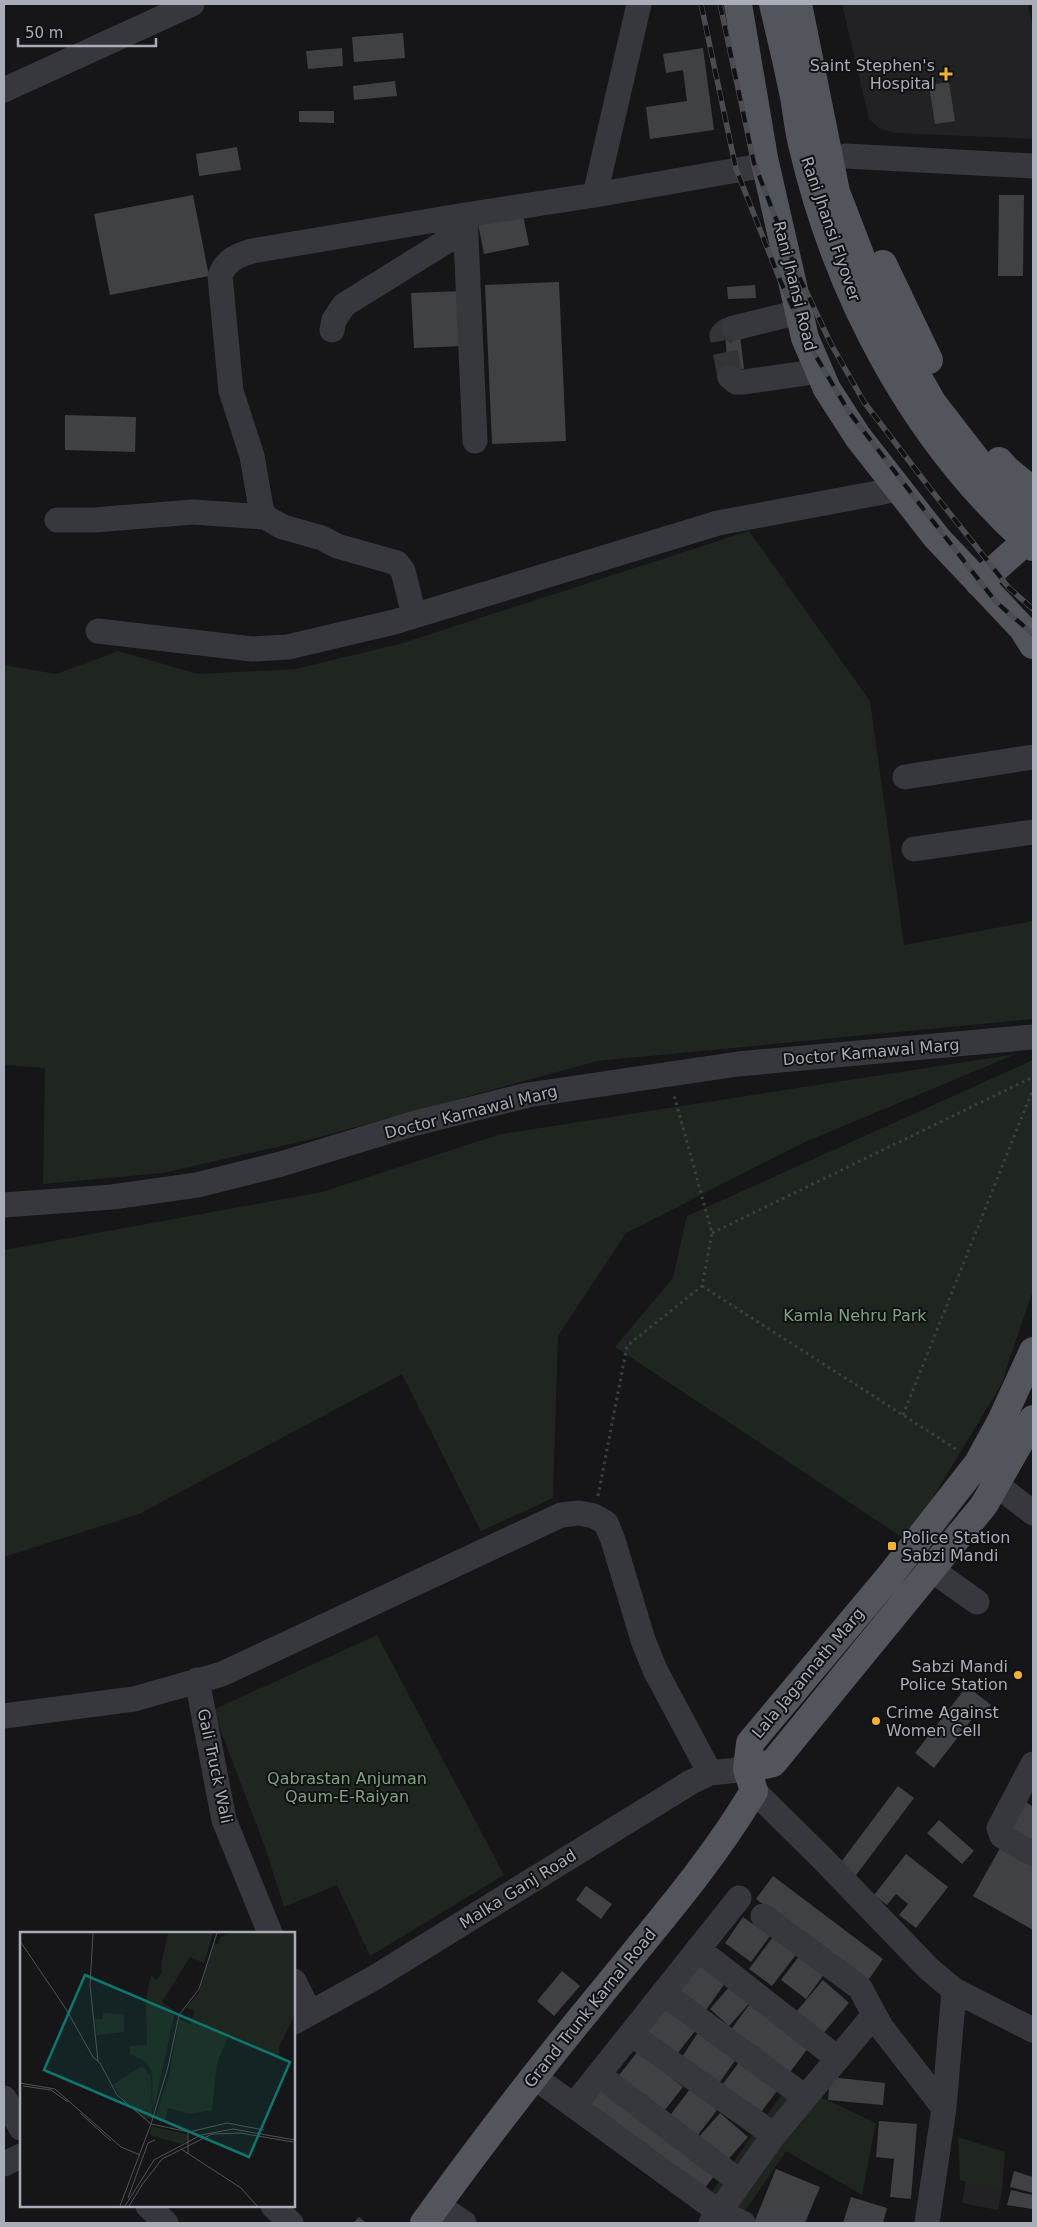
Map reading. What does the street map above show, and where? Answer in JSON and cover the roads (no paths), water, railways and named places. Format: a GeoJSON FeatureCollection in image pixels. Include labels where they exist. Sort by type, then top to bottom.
{"type":"FeatureCollection","features":[{"type":"Feature","properties":{"kind":"main road","name":"Rani Jhansi Road"},"geometry":{"type":"LineString","coordinates":[[738,4],[766,165],[799,312],[805,338],[827,390],[858,437],[937,538],[1023,629],[1033,645]]}},
{"type":"Feature","properties":{"kind":"main road","name":"Rani Jhansi Flyover"},"geometry":{"type":"LineString","coordinates":[[773,4],[802,147],[839,262],[866,327],[890,372],[915,412],[968,480],[1033,547]]}},
{"type":"Feature","properties":{"kind":"main road","name":"Rani Jhansi Flyover"},"geometry":{"type":"LineString","coordinates":[[798,4],[836,192],[885,319],[932,402],[983,468],[1033,520]]}},
{"type":"Feature","properties":{"kind":"main road"},"geometry":{"type":"LineString","coordinates":[[814,4],[846,156],[866,225],[894,290],[924,352],[948,395],[974,431],[1006,469],[1033,491]]}},
{"type":"Feature","properties":{"kind":"main road"},"geometry":{"type":"LineString","coordinates":[[979,583],[1033,535]]}},
{"type":"Feature","properties":{"kind":"main road","name":"Lala Jagannath Marg"},"geometry":{"type":"LineString","coordinates":[[750,1780],[750,1743],[889,1576],[982,1457],[1033,1351]]}},
{"type":"Feature","properties":{"kind":"main road","name":"Lala Jagannath Marg"},"geometry":{"type":"LineString","coordinates":[[750,1780],[773,1762],[984,1505],[1004,1474],[1033,1419]]}},
{"type":"Feature","properties":{"kind":"main road"},"geometry":{"type":"LineString","coordinates":[[982,1457],[1004,1474]]}},
{"type":"Feature","properties":{"kind":"main road","name":"Grand Trunk Karnal Road"},"geometry":{"type":"LineString","coordinates":[[431,2214],[533,2076],[702,1870],[731,1829],[750,1780]]}},
{"type":"Feature","properties":{"kind":"street"},"geometry":{"type":"LineString","coordinates":[[4,90],[192,4]]}},
{"type":"Feature","properties":{"kind":"street"},"geometry":{"type":"LineString","coordinates":[[595,195],[639,4]]}},
{"type":"Feature","properties":{"kind":"street"},"geometry":{"type":"LineString","coordinates":[[846,156],[1033,166]]}},
{"type":"Feature","properties":{"kind":"street"},"geometry":{"type":"LineString","coordinates":[[265,517],[261,508],[252,456],[235,405],[229,378],[220,281],[224,267],[236,257],[252,251],[466,222],[595,195],[766,165]]}},
{"type":"Feature","properties":{"kind":"street"},"geometry":{"type":"LineString","coordinates":[[332,330],[334,320],[344,305],[466,222]]}},
{"type":"Feature","properties":{"kind":"street"},"geometry":{"type":"LineString","coordinates":[[466,222],[475,441]]}},
{"type":"Feature","properties":{"kind":"street"},"geometry":{"type":"LineString","coordinates":[[734,328],[799,312]]}},
{"type":"Feature","properties":{"kind":"street"},"geometry":{"type":"LineString","coordinates":[[730,377],[736,382],[744,382],[820,371]]}},
{"type":"Feature","properties":{"kind":"street"},"geometry":{"type":"LineString","coordinates":[[98,631],[252,649],[288,647],[414,615],[718,523],[899,489]]}},
{"type":"Feature","properties":{"kind":"street"},"geometry":{"type":"LineString","coordinates":[[57,520],[94,520],[193,512],[265,517],[283,527],[322,538],[337,546],[397,563],[404,572],[414,615]]}},
{"type":"Feature","properties":{"kind":"street"},"geometry":{"type":"LineString","coordinates":[[904,777],[1033,757]]}},
{"type":"Feature","properties":{"kind":"street"},"geometry":{"type":"LineString","coordinates":[[914,849],[1033,832]]}},
{"type":"Feature","properties":{"kind":"street","name":"Doctor Karnawal Marg"},"geometry":{"type":"LineString","coordinates":[[4,1205],[112,1197],[197,1185],[281,1164],[412,1124],[528,1095],[738,1064],[1033,1037]]}},
{"type":"Feature","properties":{"kind":"street"},"geometry":{"type":"LineString","coordinates":[[1004,1474],[1033,1513]]}},
{"type":"Feature","properties":{"kind":"street"},"geometry":{"type":"LineString","coordinates":[[4,1716],[134,1698],[222,1674],[561,1516],[579,1513],[594,1516],[606,1523],[614,1540],[655,1670],[710,1774]]}},
{"type":"Feature","properties":{"kind":"street"},"geometry":{"type":"LineString","coordinates":[[932,1570],[977,1602]]}},
{"type":"Feature","properties":{"kind":"street","name":"Gali Truck Wali"},"geometry":{"type":"LineString","coordinates":[[197,1680],[224,1820],[270,1932]]}},
{"type":"Feature","properties":{"kind":"street"},"geometry":{"type":"LineString","coordinates":[[1033,1764],[998,1828],[1002,1836],[1033,1854]]}},
{"type":"Feature","properties":{"kind":"street","name":"Malka Ganj Road"},"geometry":{"type":"LineString","coordinates":[[302,2018],[374,1978],[691,1782],[710,1774],[750,1780]]}},
{"type":"Feature","properties":{"kind":"street"},"geometry":{"type":"LineString","coordinates":[[750,1780],[928,1968],[954,1990],[1033,2030]]}},
{"type":"Feature","properties":{"kind":"street"},"geometry":{"type":"LineString","coordinates":[[575,2104],[739,1898]]}},
{"type":"Feature","properties":{"kind":"street"},"geometry":{"type":"LineString","coordinates":[[763,1916],[860,1988],[881,2027],[944,2108]]}},
{"type":"Feature","properties":{"kind":"street"},"geometry":{"type":"LineString","coordinates":[[698,1948],[837,2058]]}},
{"type":"Feature","properties":{"kind":"street"},"geometry":{"type":"LineString","coordinates":[[295,1986],[302,2018]]}},
{"type":"Feature","properties":{"kind":"street"},"geometry":{"type":"LineString","coordinates":[[927,2223],[944,2108],[954,1990]]}},
{"type":"Feature","properties":{"kind":"street"},"geometry":{"type":"LineString","coordinates":[[663,1993],[805,2097]]}},
{"type":"Feature","properties":{"kind":"street"},"geometry":{"type":"LineString","coordinates":[[715,2218],[774,2135],[874,2015]]}},
{"type":"Feature","properties":{"kind":"street"},"geometry":{"type":"LineString","coordinates":[[630,2034],[774,2135]]}},
{"type":"Feature","properties":{"kind":"street"},"geometry":{"type":"LineString","coordinates":[[598,2074],[740,2182]]}},
{"type":"Feature","properties":{"kind":"street"},"geometry":{"type":"LineString","coordinates":[[533,2076],[575,2104],[715,2218],[743,2223]]}},
{"type":"Feature","properties":{"kind":"street"},"geometry":{"type":"LineString","coordinates":[[4,2098],[20,2126]]}},
{"type":"Feature","properties":{"kind":"street"},"geometry":{"type":"LineString","coordinates":[[4,2164],[20,2156]]}},
{"type":"Feature","properties":{"kind":"street"},"geometry":{"type":"LineString","coordinates":[[149,2207],[166,2223]]}},
{"type":"Feature","properties":{"kind":"street"},"geometry":{"type":"LineString","coordinates":[[274,2207],[291,2223]]}},
{"type":"Feature","properties":{"kind":"street"},"geometry":{"type":"LineString","coordinates":[[431,2214],[464,2223]]}},
{"type":"Feature","properties":{"kind":"tunnel"},"geometry":{"type":"LineString","coordinates":[[730,377],[722,335],[734,328]]}},
{"type":"Feature","properties":{"kind":"railway"},"geometry":{"type":"LineString","coordinates":[[701,4],[736,169],[780,280],[814,353],[849,412],[918,502],[996,602],[1033,634]]}},
{"type":"Feature","properties":{"kind":"railway"},"geometry":{"type":"LineString","coordinates":[[720,4],[754,163],[797,272],[831,344],[864,402],[1009,588],[1033,609]]}},
{"type":"Feature","properties":{"kind":"place","name":"Saint Stephen's Hospital"},"geometry":{"type":"Point","coordinates":[946,74]}},
{"type":"Feature","properties":{"kind":"place","name":"Police Station Sabzi Mandi"},"geometry":{"type":"Point","coordinates":[892,1546]}},
{"type":"Feature","properties":{"kind":"place","name":"Sabzi Mandi Police Station"},"geometry":{"type":"Point","coordinates":[1018,1675]}},
{"type":"Feature","properties":{"kind":"place","name":"Crime Against Women Cell"},"geometry":{"type":"Point","coordinates":[876,1721]}},
{"type":"Feature","properties":{"kind":"park label","name":"Kamla Nehru Park"},"geometry":{"type":"Point","coordinates":[855,1315]}},
{"type":"Feature","properties":{"kind":"park label","name":"Qabrastan Anjuman Qaum-E-Raiyan"},"geometry":{"type":"Point","coordinates":[347,1787]}}]}
